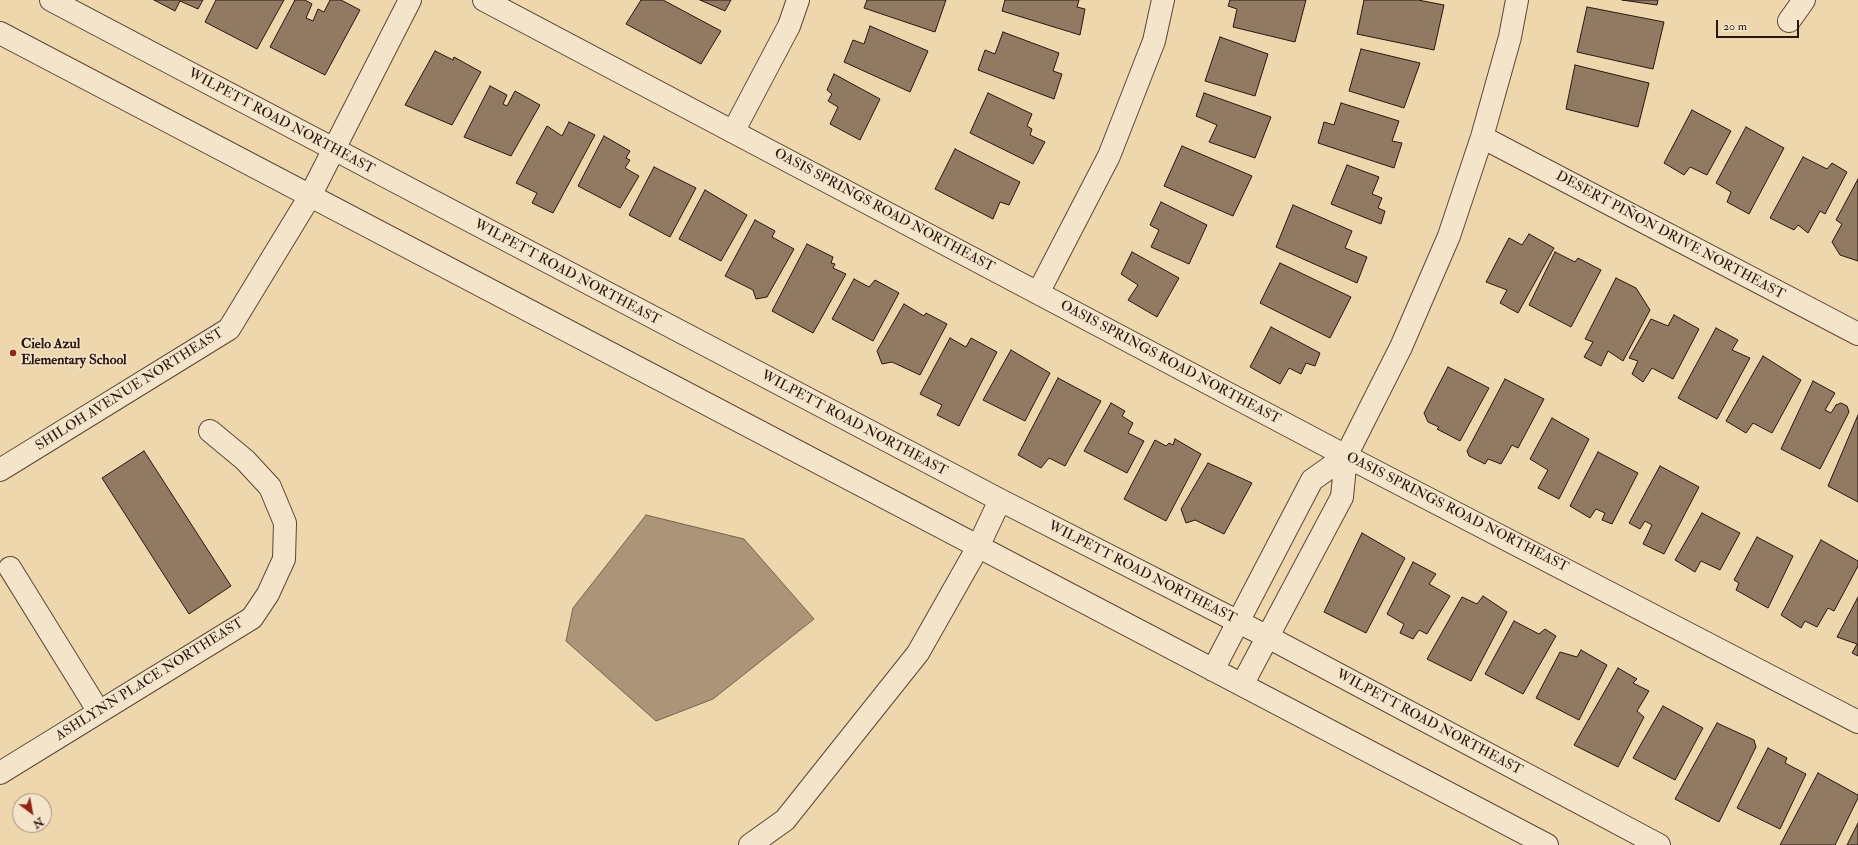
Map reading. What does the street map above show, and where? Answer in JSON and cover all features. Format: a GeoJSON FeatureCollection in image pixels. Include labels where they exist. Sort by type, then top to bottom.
{"type":"FeatureCollection","features":[{"type":"Feature","properties":{"kind":"street","name":"WILPETT ROAD NORTHEAST"},"geometry":{"type":"LineString","coordinates":[[51,0],[333,150],[1000,500],[1238,622],[1659,845]]}},
{"type":"Feature","properties":{"kind":"street","name":"SHILOH AVENUE NORTHEAST"},"geometry":{"type":"LineString","coordinates":[[0,470],[229,330],[310,196],[410,0]]}},
{"type":"Feature","properties":{"kind":"street","name":"OASIS SPRINGS ROAD NORTHEAST"},"geometry":{"type":"LineString","coordinates":[[484,0],[1346,456],[1858,722]]}},
{"type":"Feature","properties":{"kind":"street"},"geometry":{"type":"LineString","coordinates":[[733,132],[789,26],[798,0]]}},
{"type":"Feature","properties":{"kind":"street"},"geometry":{"type":"LineString","coordinates":[[1038,293],[1109,156],[1154,41],[1164,0]]}},
{"type":"Feature","properties":{"kind":"street"},"geometry":{"type":"LineString","coordinates":[[1242,685],[1342,497],[1346,456],[1401,347],[1449,236],[1482,138],[1510,37],[1517,0]]}},
{"type":"Feature","properties":{"kind":"street"},"geometry":{"type":"LineString","coordinates":[[1789,21],[1804,0]]}},
{"type":"Feature","properties":{"kind":"street"},"geometry":{"type":"LineString","coordinates":[[0,33],[1546,845]]}},
{"type":"Feature","properties":{"kind":"street","name":"DESERT PIÑON DRIVE NORTHEAST"},"geometry":{"type":"LineString","coordinates":[[1482,138],[1858,334]]}},
{"type":"Feature","properties":{"kind":"street","name":"ASHLYNN PLACE NORTHEAST"},"geometry":{"type":"LineString","coordinates":[[0,772],[252,618],[268,594],[284,560],[285,523],[270,487],[245,460],[210,431]]}},
{"type":"Feature","properties":{"kind":"street"},"geometry":{"type":"LineString","coordinates":[[1213,670],[1312,480],[1346,456]]}},
{"type":"Feature","properties":{"kind":"street"},"geometry":{"type":"LineString","coordinates":[[750,845],[785,820],[918,653],[978,547],[1000,500]]}},
{"type":"Feature","properties":{"kind":"street"},"geometry":{"type":"LineString","coordinates":[[10,568],[99,712]]}},
{"type":"Feature","properties":{"kind":"shaded area"},"geometry":{"type":"Polygon","coordinates":[[[646,515],[744,539],[814,619],[713,699],[656,721],[566,641],[573,608],[646,515]]]}},
{"type":"Feature","properties":{"kind":"building"},"geometry":{"type":"Polygon","coordinates":[[[154,0],[203,0],[198,9],[180,1],[175,11],[154,0]]]}},
{"type":"Feature","properties":{"kind":"building"},"geometry":{"type":"Polygon","coordinates":[[[216,0],[284,0],[257,49],[205,22],[216,0]]]}},
{"type":"Feature","properties":{"kind":"building"},"geometry":{"type":"Polygon","coordinates":[[[295,0],[305,0],[312,4],[306,18],[313,21],[318,9],[324,12],[330,0],[341,0],[360,10],[325,75],[270,47],[295,0]]]}},
{"type":"Feature","properties":{"kind":"building"},"geometry":{"type":"Polygon","coordinates":[[[641,0],[663,0],[721,31],[701,64],[626,24],[641,0]]]}},
{"type":"Feature","properties":{"kind":"building"},"geometry":{"type":"Polygon","coordinates":[[[700,0],[731,0],[725,11],[700,0]]]}},
{"type":"Feature","properties":{"kind":"building"},"geometry":{"type":"Polygon","coordinates":[[[867,0],[946,0],[935,32],[864,8],[867,0]]]}},
{"type":"Feature","properties":{"kind":"building"},"geometry":{"type":"Polygon","coordinates":[[[1005,0],[1079,0],[1077,7],[1085,9],[1080,35],[1002,11],[1005,0]]]}},
{"type":"Feature","properties":{"kind":"building"},"geometry":{"type":"Polygon","coordinates":[[[1230,0],[1306,0],[1295,42],[1233,27],[1237,9],[1228,6],[1230,0]]]}},
{"type":"Feature","properties":{"kind":"building"},"geometry":{"type":"Polygon","coordinates":[[[1364,0],[1418,0],[1444,5],[1434,50],[1357,34],[1364,0]]]}},
{"type":"Feature","properties":{"kind":"building"},"geometry":{"type":"Polygon","coordinates":[[[1622,0],[1658,0],[1657,5],[1622,0]]]}},
{"type":"Feature","properties":{"kind":"building"},"geometry":{"type":"Polygon","coordinates":[[[1587,7],[1664,22],[1653,69],[1577,52],[1587,7]]]}},
{"type":"Feature","properties":{"kind":"building"},"geometry":{"type":"Polygon","coordinates":[[[870,26],[928,51],[910,92],[844,62],[853,40],[864,44],[870,26]]]}},
{"type":"Feature","properties":{"kind":"building"},"geometry":{"type":"Polygon","coordinates":[[[1003,32],[1059,53],[1053,71],[1062,74],[1054,99],[978,70],[985,50],[995,54],[1003,32]]]}},
{"type":"Feature","properties":{"kind":"building"},"geometry":{"type":"Polygon","coordinates":[[[1220,37],[1268,54],[1255,96],[1205,81],[1220,37]]]}},
{"type":"Feature","properties":{"kind":"building"},"geometry":{"type":"Polygon","coordinates":[[[1361,49],[1420,63],[1404,108],[1349,91],[1361,49]]]}},
{"type":"Feature","properties":{"kind":"building"},"geometry":{"type":"Polygon","coordinates":[[[435,51],[453,60],[454,57],[481,72],[452,125],[405,105],[435,51]]]}},
{"type":"Feature","properties":{"kind":"building"},"geometry":{"type":"Polygon","coordinates":[[[1575,65],[1649,83],[1638,127],[1566,109],[1575,65]]]}},
{"type":"Feature","properties":{"kind":"building"},"geometry":{"type":"Polygon","coordinates":[[[834,74],[880,99],[860,140],[830,124],[838,107],[828,101],[832,94],[827,90],[834,74]]]}},
{"type":"Feature","properties":{"kind":"building"},"geometry":{"type":"Polygon","coordinates":[[[490,86],[507,95],[503,104],[507,106],[515,91],[540,105],[511,156],[464,137],[490,86]]]}},
{"type":"Feature","properties":{"kind":"building"},"geometry":{"type":"Polygon","coordinates":[[[988,93],[1032,114],[1027,126],[1032,129],[1030,135],[1045,142],[1033,164],[970,133],[988,93]]]}},
{"type":"Feature","properties":{"kind":"building"},"geometry":{"type":"Polygon","coordinates":[[[1204,93],[1271,117],[1255,158],[1209,142],[1217,125],[1196,116],[1204,93]]]}},
{"type":"Feature","properties":{"kind":"building"},"geometry":{"type":"Polygon","coordinates":[[[1341,103],[1399,121],[1392,141],[1402,143],[1394,168],[1318,143],[1324,122],[1334,125],[1341,103]]]}},
{"type":"Feature","properties":{"kind":"building"},"geometry":{"type":"Polygon","coordinates":[[[1692,110],[1731,131],[1707,175],[1690,167],[1684,175],[1664,163],[1692,110]]]}},
{"type":"Feature","properties":{"kind":"building"},"geometry":{"type":"Polygon","coordinates":[[[569,122],[595,135],[553,213],[532,203],[537,193],[516,183],[547,126],[562,136],[569,122]]]}},
{"type":"Feature","properties":{"kind":"building"},"geometry":{"type":"Polygon","coordinates":[[[1746,127],[1784,148],[1749,214],[1727,202],[1731,192],[1716,183],[1746,127]]]}},
{"type":"Feature","properties":{"kind":"building"},"geometry":{"type":"Polygon","coordinates":[[[604,136],[630,151],[626,158],[630,160],[625,168],[639,176],[620,208],[578,186],[604,136]]]}},
{"type":"Feature","properties":{"kind":"building"},"geometry":{"type":"Polygon","coordinates":[[[1182,146],[1252,176],[1233,216],[1164,186],[1182,146]]]}},
{"type":"Feature","properties":{"kind":"building"},"geometry":{"type":"Polygon","coordinates":[[[955,149],[1020,182],[1009,205],[1000,202],[993,219],[935,189],[955,149]]]}},
{"type":"Feature","properties":{"kind":"building"},"geometry":{"type":"Polygon","coordinates":[[[1803,157],[1827,169],[1832,163],[1847,172],[1825,214],[1820,211],[1808,233],[1798,225],[1794,230],[1770,218],[1803,157]]]}},
{"type":"Feature","properties":{"kind":"building"},"geometry":{"type":"Polygon","coordinates":[[[1347,165],[1379,177],[1372,194],[1382,198],[1378,208],[1385,211],[1381,224],[1331,204],[1347,165]]]}},
{"type":"Feature","properties":{"kind":"building"},"geometry":{"type":"Polygon","coordinates":[[[654,167],[696,188],[670,237],[629,215],[654,167]]]}},
{"type":"Feature","properties":{"kind":"building"},"geometry":{"type":"Polygon","coordinates":[[[1858,179],[1858,261],[1840,255],[1832,242],[1842,224],[1836,220],[1858,179]]]}},
{"type":"Feature","properties":{"kind":"building"},"geometry":{"type":"Polygon","coordinates":[[[705,190],[747,215],[721,261],[679,239],[705,190]]]}},
{"type":"Feature","properties":{"kind":"building"},"geometry":{"type":"Polygon","coordinates":[[[1161,202],[1207,225],[1189,264],[1151,247],[1159,230],[1150,225],[1161,202]]]}},
{"type":"Feature","properties":{"kind":"building"},"geometry":{"type":"Polygon","coordinates":[[[1293,205],[1352,231],[1345,248],[1367,257],[1357,283],[1276,247],[1293,205]]]}},
{"type":"Feature","properties":{"kind":"building"},"geometry":{"type":"Polygon","coordinates":[[[755,220],[775,231],[772,237],[794,249],[767,297],[756,299],[753,290],[725,276],[755,220]]]}},
{"type":"Feature","properties":{"kind":"building"},"geometry":{"type":"Polygon","coordinates":[[[1529,234],[1554,248],[1518,313],[1500,303],[1507,290],[1486,282],[1509,238],[1522,245],[1529,234]]]}},
{"type":"Feature","properties":{"kind":"building"},"geometry":{"type":"Polygon","coordinates":[[[807,244],[833,257],[831,263],[835,264],[833,268],[846,274],[813,333],[772,311],[807,244]]]}},
{"type":"Feature","properties":{"kind":"building"},"geometry":{"type":"Polygon","coordinates":[[[1132,252],[1179,278],[1157,317],[1128,300],[1138,285],[1121,274],[1132,252]]]}},
{"type":"Feature","properties":{"kind":"building"},"geometry":{"type":"Polygon","coordinates":[[[1555,252],[1575,262],[1578,258],[1601,270],[1571,327],[1529,305],[1555,252]]]}},
{"type":"Feature","properties":{"kind":"building"},"geometry":{"type":"Polygon","coordinates":[[[1280,263],[1351,297],[1330,338],[1260,303],[1280,263]]]}},
{"type":"Feature","properties":{"kind":"building"},"geometry":{"type":"Polygon","coordinates":[[[1616,278],[1636,288],[1650,310],[1623,361],[1608,351],[1601,366],[1584,357],[1593,342],[1585,339],[1616,278]]]}},
{"type":"Feature","properties":{"kind":"building"},"geometry":{"type":"Polygon","coordinates":[[[854,279],[869,287],[875,280],[899,293],[873,341],[832,319],[854,279]]]}},
{"type":"Feature","properties":{"kind":"building"},"geometry":{"type":"Polygon","coordinates":[[[904,304],[924,316],[926,313],[947,324],[920,375],[892,362],[882,364],[877,351],[904,304]]]}},
{"type":"Feature","properties":{"kind":"building"},"geometry":{"type":"Polygon","coordinates":[[[1674,315],[1699,329],[1673,379],[1652,368],[1643,382],[1632,374],[1638,361],[1629,358],[1651,319],[1668,326],[1674,315]]]}},
{"type":"Feature","properties":{"kind":"building"},"geometry":{"type":"Polygon","coordinates":[[[1271,327],[1320,353],[1315,366],[1306,363],[1301,374],[1289,368],[1280,384],[1250,367],[1271,327]]]}},
{"type":"Feature","properties":{"kind":"building"},"geometry":{"type":"Polygon","coordinates":[[[1716,328],[1738,340],[1732,350],[1750,358],[1717,419],[1678,398],[1716,328]]]}},
{"type":"Feature","properties":{"kind":"building"},"geometry":{"type":"Polygon","coordinates":[[[950,338],[966,347],[971,338],[997,352],[959,426],[937,415],[942,405],[920,394],[950,338]]]}},
{"type":"Feature","properties":{"kind":"building"},"geometry":{"type":"Polygon","coordinates":[[[1011,350],[1050,373],[1025,421],[983,400],[1011,350]]]}},
{"type":"Feature","properties":{"kind":"building"},"geometry":{"type":"Polygon","coordinates":[[[1763,356],[1801,380],[1772,433],[1753,423],[1746,433],[1726,421],[1763,356]]]}},
{"type":"Feature","properties":{"kind":"building"},"geometry":{"type":"Polygon","coordinates":[[[1448,367],[1489,388],[1460,441],[1437,429],[1439,427],[1428,422],[1424,413],[1448,367]]]}},
{"type":"Feature","properties":{"kind":"building"},"geometry":{"type":"Polygon","coordinates":[[[1058,378],[1101,401],[1065,466],[1049,458],[1041,468],[1018,455],[1058,378]]]}},
{"type":"Feature","properties":{"kind":"building"},"geometry":{"type":"Polygon","coordinates":[[[1505,379],[1544,399],[1518,448],[1512,445],[1501,464],[1488,459],[1485,464],[1469,456],[1467,451],[1505,379]]]}},
{"type":"Feature","properties":{"kind":"building"},"geometry":{"type":"Polygon","coordinates":[[[1813,381],[1835,393],[1825,410],[1831,413],[1836,405],[1841,403],[1847,406],[1849,412],[1820,469],[1781,449],[1813,381]]]}},
{"type":"Feature","properties":{"kind":"building"},"geometry":{"type":"Polygon","coordinates":[[[1111,403],[1125,411],[1122,416],[1133,423],[1128,433],[1144,441],[1127,473],[1084,451],[1111,403]]]}},
{"type":"Feature","properties":{"kind":"building"},"geometry":{"type":"Polygon","coordinates":[[[1858,415],[1858,502],[1828,486],[1858,415]]]}},
{"type":"Feature","properties":{"kind":"building"},"geometry":{"type":"Polygon","coordinates":[[[1552,418],[1589,439],[1559,499],[1538,488],[1548,470],[1530,459],[1552,418]]]}},
{"type":"Feature","properties":{"kind":"building"},"geometry":{"type":"Polygon","coordinates":[[[1175,439],[1201,454],[1166,521],[1124,499],[1155,440],[1166,446],[1169,443],[1173,445],[1175,439]]]}},
{"type":"Feature","properties":{"kind":"building"},"geometry":{"type":"Polygon","coordinates":[[[144,451],[231,586],[189,614],[102,478],[144,451]]]}},
{"type":"Feature","properties":{"kind":"building"},"geometry":{"type":"Polygon","coordinates":[[[1598,452],[1638,473],[1612,524],[1602,520],[1605,513],[1596,509],[1590,518],[1570,506],[1598,452]]]}},
{"type":"Feature","properties":{"kind":"building"},"geometry":{"type":"Polygon","coordinates":[[[1208,463],[1252,483],[1224,534],[1195,520],[1186,523],[1181,509],[1208,463]]]}},
{"type":"Feature","properties":{"kind":"building"},"geometry":{"type":"Polygon","coordinates":[[[1660,466],[1699,487],[1664,554],[1643,544],[1652,525],[1645,521],[1640,529],[1629,523],[1660,466]]]}},
{"type":"Feature","properties":{"kind":"building"},"geometry":{"type":"Polygon","coordinates":[[[1702,513],[1740,533],[1720,570],[1701,561],[1695,572],[1675,560],[1702,513]]]}},
{"type":"Feature","properties":{"kind":"building"},"geometry":{"type":"Polygon","coordinates":[[[1362,533],[1405,558],[1366,633],[1324,612],[1362,533]]]}},
{"type":"Feature","properties":{"kind":"building"},"geometry":{"type":"Polygon","coordinates":[[[1757,537],[1793,556],[1768,608],[1736,590],[1739,583],[1734,580],[1757,537]]]}},
{"type":"Feature","properties":{"kind":"building"},"geometry":{"type":"Polygon","coordinates":[[[1821,540],[1858,561],[1858,566],[1834,611],[1828,608],[1817,627],[1805,621],[1801,628],[1781,615],[1821,540]]]}},
{"type":"Feature","properties":{"kind":"building"},"geometry":{"type":"Polygon","coordinates":[[[1413,562],[1436,574],[1429,584],[1450,596],[1427,634],[1419,630],[1413,639],[1400,633],[1404,624],[1387,614],[1413,562]]]}},
{"type":"Feature","properties":{"kind":"building"},"geometry":{"type":"Polygon","coordinates":[[[1483,596],[1507,612],[1471,681],[1427,659],[1462,597],[1477,604],[1483,596]]]}},
{"type":"Feature","properties":{"kind":"building"},"geometry":{"type":"Polygon","coordinates":[[[1858,597],[1858,656],[1852,653],[1857,644],[1837,637],[1858,597]]]}},
{"type":"Feature","properties":{"kind":"building"},"geometry":{"type":"Polygon","coordinates":[[[1514,621],[1539,634],[1545,629],[1556,636],[1523,694],[1485,674],[1514,621]]]}},
{"type":"Feature","properties":{"kind":"building"},"geometry":{"type":"Polygon","coordinates":[[[1581,650],[1607,665],[1579,720],[1536,698],[1560,652],[1577,657],[1581,650]]]}},
{"type":"Feature","properties":{"kind":"building"},"geometry":{"type":"Polygon","coordinates":[[[1618,668],[1637,679],[1633,683],[1649,691],[1637,711],[1644,717],[1618,767],[1574,745],[1618,668]]]}},
{"type":"Feature","properties":{"kind":"building"},"geometry":{"type":"Polygon","coordinates":[[[1663,706],[1703,728],[1675,780],[1633,758],[1663,706]]]}},
{"type":"Feature","properties":{"kind":"building"},"geometry":{"type":"Polygon","coordinates":[[[1717,723],[1754,740],[1756,747],[1719,822],[1675,799],[1717,723]]]}},
{"type":"Feature","properties":{"kind":"building"},"geometry":{"type":"Polygon","coordinates":[[[1768,748],[1787,758],[1785,763],[1806,774],[1780,829],[1737,808],[1768,748]]]}},
{"type":"Feature","properties":{"kind":"building"},"geometry":{"type":"Polygon","coordinates":[[[1818,773],[1858,795],[1858,798],[1835,845],[1780,845],[1818,773]]]}},
{"type":"Feature","properties":{"kind":"building"},"geometry":{"type":"Polygon","coordinates":[[[1858,823],[1858,845],[1847,845],[1858,823]]]}},
{"type":"Feature","properties":{"kind":"place","name":"Cielo Azul Elementary School"},"geometry":{"type":"Point","coordinates":[13,353]}}]}
